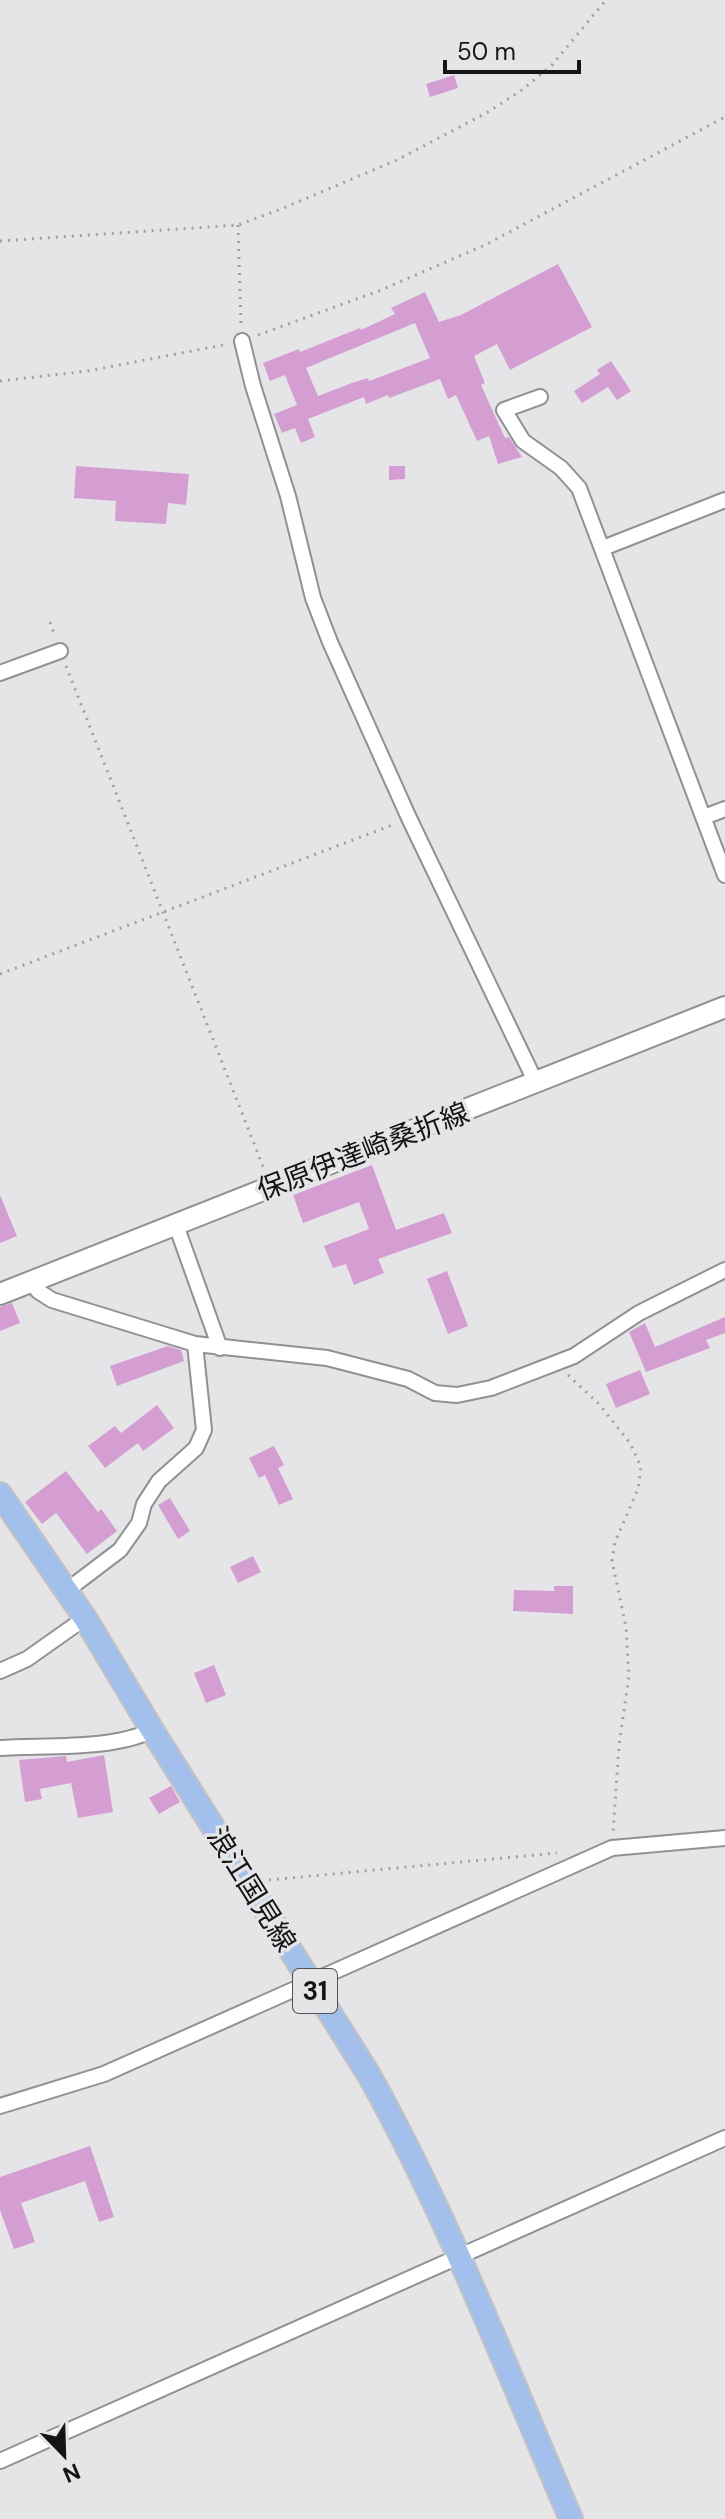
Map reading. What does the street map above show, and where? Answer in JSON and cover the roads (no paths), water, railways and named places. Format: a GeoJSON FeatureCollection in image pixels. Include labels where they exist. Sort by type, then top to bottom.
{"type":"FeatureCollection","features":[{"type":"Feature","properties":{"kind":"main road","name":"保原伊達崎桑折線"},"geometry":{"type":"LineString","coordinates":[[0,1294],[725,1007]]}},
{"type":"Feature","properties":{"kind":"main road","name":"浪江国見線"},"geometry":{"type":"LineString","coordinates":[[0,1494],[85,1618],[388,2110],[458,2258],[571,2519]]}},
{"type":"Feature","properties":{"kind":"street"},"geometry":{"type":"LineString","coordinates":[[242,341],[288,496],[313,598],[409,818],[536,1083]]}},
{"type":"Feature","properties":{"kind":"street"},"geometry":{"type":"LineString","coordinates":[[540,397],[504,410],[523,441],[561,468],[579,488],[725,875]]}},
{"type":"Feature","properties":{"kind":"street"},"geometry":{"type":"LineString","coordinates":[[603,548],[725,500]]}},
{"type":"Feature","properties":{"kind":"street"},"geometry":{"type":"LineString","coordinates":[[0,673],[60,651]]}},
{"type":"Feature","properties":{"kind":"street"},"geometry":{"type":"LineString","coordinates":[[704,817],[725,809]]}},
{"type":"Feature","properties":{"kind":"street"},"geometry":{"type":"LineString","coordinates":[[176,1225],[220,1348]]}},
{"type":"Feature","properties":{"kind":"street"},"geometry":{"type":"LineString","coordinates":[[31,1282],[52,1300],[195,1344],[327,1358],[408,1379],[443,1394],[457,1395],[491,1388],[556,1365],[593,1345],[639,1313],[725,1270]]}},
{"type":"Feature","properties":{"kind":"street"},"geometry":{"type":"LineString","coordinates":[[66,1591],[120,1550],[139,1523],[144,1504],[159,1481],[196,1448],[204,1430],[195,1344]]}},
{"type":"Feature","properties":{"kind":"street"},"geometry":{"type":"LineString","coordinates":[[0,1671],[27,1659],[85,1618]]}},
{"type":"Feature","properties":{"kind":"street"},"geometry":{"type":"LineString","coordinates":[[0,1748],[89,1744],[135,1738],[152,1730]]}},
{"type":"Feature","properties":{"kind":"street"},"geometry":{"type":"LineString","coordinates":[[0,2106],[104,2074],[612,1848],[725,1838]]}},
{"type":"Feature","properties":{"kind":"street"},"geometry":{"type":"LineString","coordinates":[[0,2461],[725,2138]]}}]}
